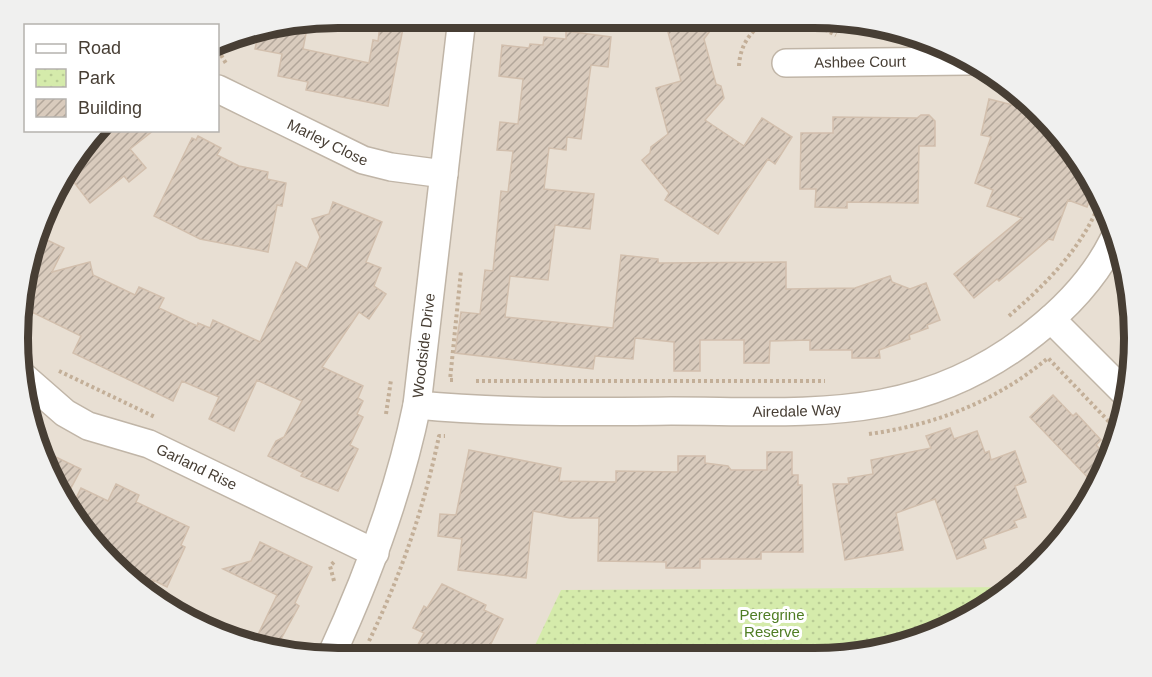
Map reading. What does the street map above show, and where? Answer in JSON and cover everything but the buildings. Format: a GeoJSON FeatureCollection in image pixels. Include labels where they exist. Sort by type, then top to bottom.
{"type":"FeatureCollection","features":[{"type":"Feature","properties":{"kind":"street","name":"Woodside Drive"},"geometry":{"type":"LineString","coordinates":[[334,648],[375,553],[399,481],[417,405],[461,28]]}},
{"type":"Feature","properties":{"kind":"street","name":"Ashbee Court"},"geometry":{"type":"LineString","coordinates":[[786,63],[953,61]]}},
{"type":"Feature","properties":{"kind":"street","name":"Marley Close"},"geometry":{"type":"LineString","coordinates":[[219,90],[363,160],[391,167],[444,174]]}},
{"type":"Feature","properties":{"kind":"street","name":"Airedale Way"},"geometry":{"type":"LineString","coordinates":[[417,405],[494,411],[601,412],[805,410],[878,406],[936,391],[964,379],[1022,342],[1052,319],[1083,286],[1109,246]]}},
{"type":"Feature","properties":{"kind":"street"},"geometry":{"type":"LineString","coordinates":[[1052,319],[1120,388]]}},
{"type":"Feature","properties":{"kind":"street","name":"Garland Rise"},"geometry":{"type":"LineString","coordinates":[[32,384],[76,420],[99,431],[149,444],[375,553]]}},
{"type":"Feature","properties":{"kind":"path"},"geometry":{"type":"LineString","coordinates":[[739,66],[743,45],[757,28]]}},
{"type":"Feature","properties":{"kind":"path"},"geometry":{"type":"LineString","coordinates":[[821,28],[834,35],[843,36]]}},
{"type":"Feature","properties":{"kind":"path"},"geometry":{"type":"LineString","coordinates":[[1000,323],[1054,274],[1079,242],[1096,211]]}},
{"type":"Feature","properties":{"kind":"path"},"geometry":{"type":"LineString","coordinates":[[1048,358],[1111,424]]}},
{"type":"Feature","properties":{"kind":"path"},"geometry":{"type":"LineString","coordinates":[[385,421],[392,378]]}},
{"type":"Feature","properties":{"kind":"path"},"geometry":{"type":"LineString","coordinates":[[450,380],[462,380]]}},
{"type":"Feature","properties":{"kind":"path"},"geometry":{"type":"LineString","coordinates":[[473,381],[832,381]]}},
{"type":"Feature","properties":{"kind":"path"},"geometry":{"type":"LineString","coordinates":[[329,592],[334,581],[330,566],[337,558]]}},
{"type":"Feature","properties":{"kind":"path"},"geometry":{"type":"LineString","coordinates":[[304,647],[310,634]]}},
{"type":"Feature","properties":{"kind":"shaded area"},"geometry":{"type":"Polygon","coordinates":[[[338,28],[834,29],[894,39],[932,52],[969,70],[1018,105],[1047,134],[1071,166],[1092,201],[1113,258],[1123,318],[1121,379],[1107,438],[1082,494],[1047,543],[1033,558],[986,596],[951,617],[932,625],[894,638],[854,646],[834,648],[318,648],[258,638],[220,625],[183,607],[134,572],[119,558],[81,511],[60,476],[39,419],[31,379],[28,338],[34,278],[45,239],[60,201],[81,166],[107,132],[219,132],[219,52],[258,39],[298,31],[338,28]]]}},
{"type":"Feature","properties":{"kind":"green space","name":"Peregrine Reserve"},"geometry":{"type":"Polygon","coordinates":[[[998,587],[951,617],[932,625],[894,638],[854,646],[834,648],[534,648],[561,590],[998,587]]]}}]}
